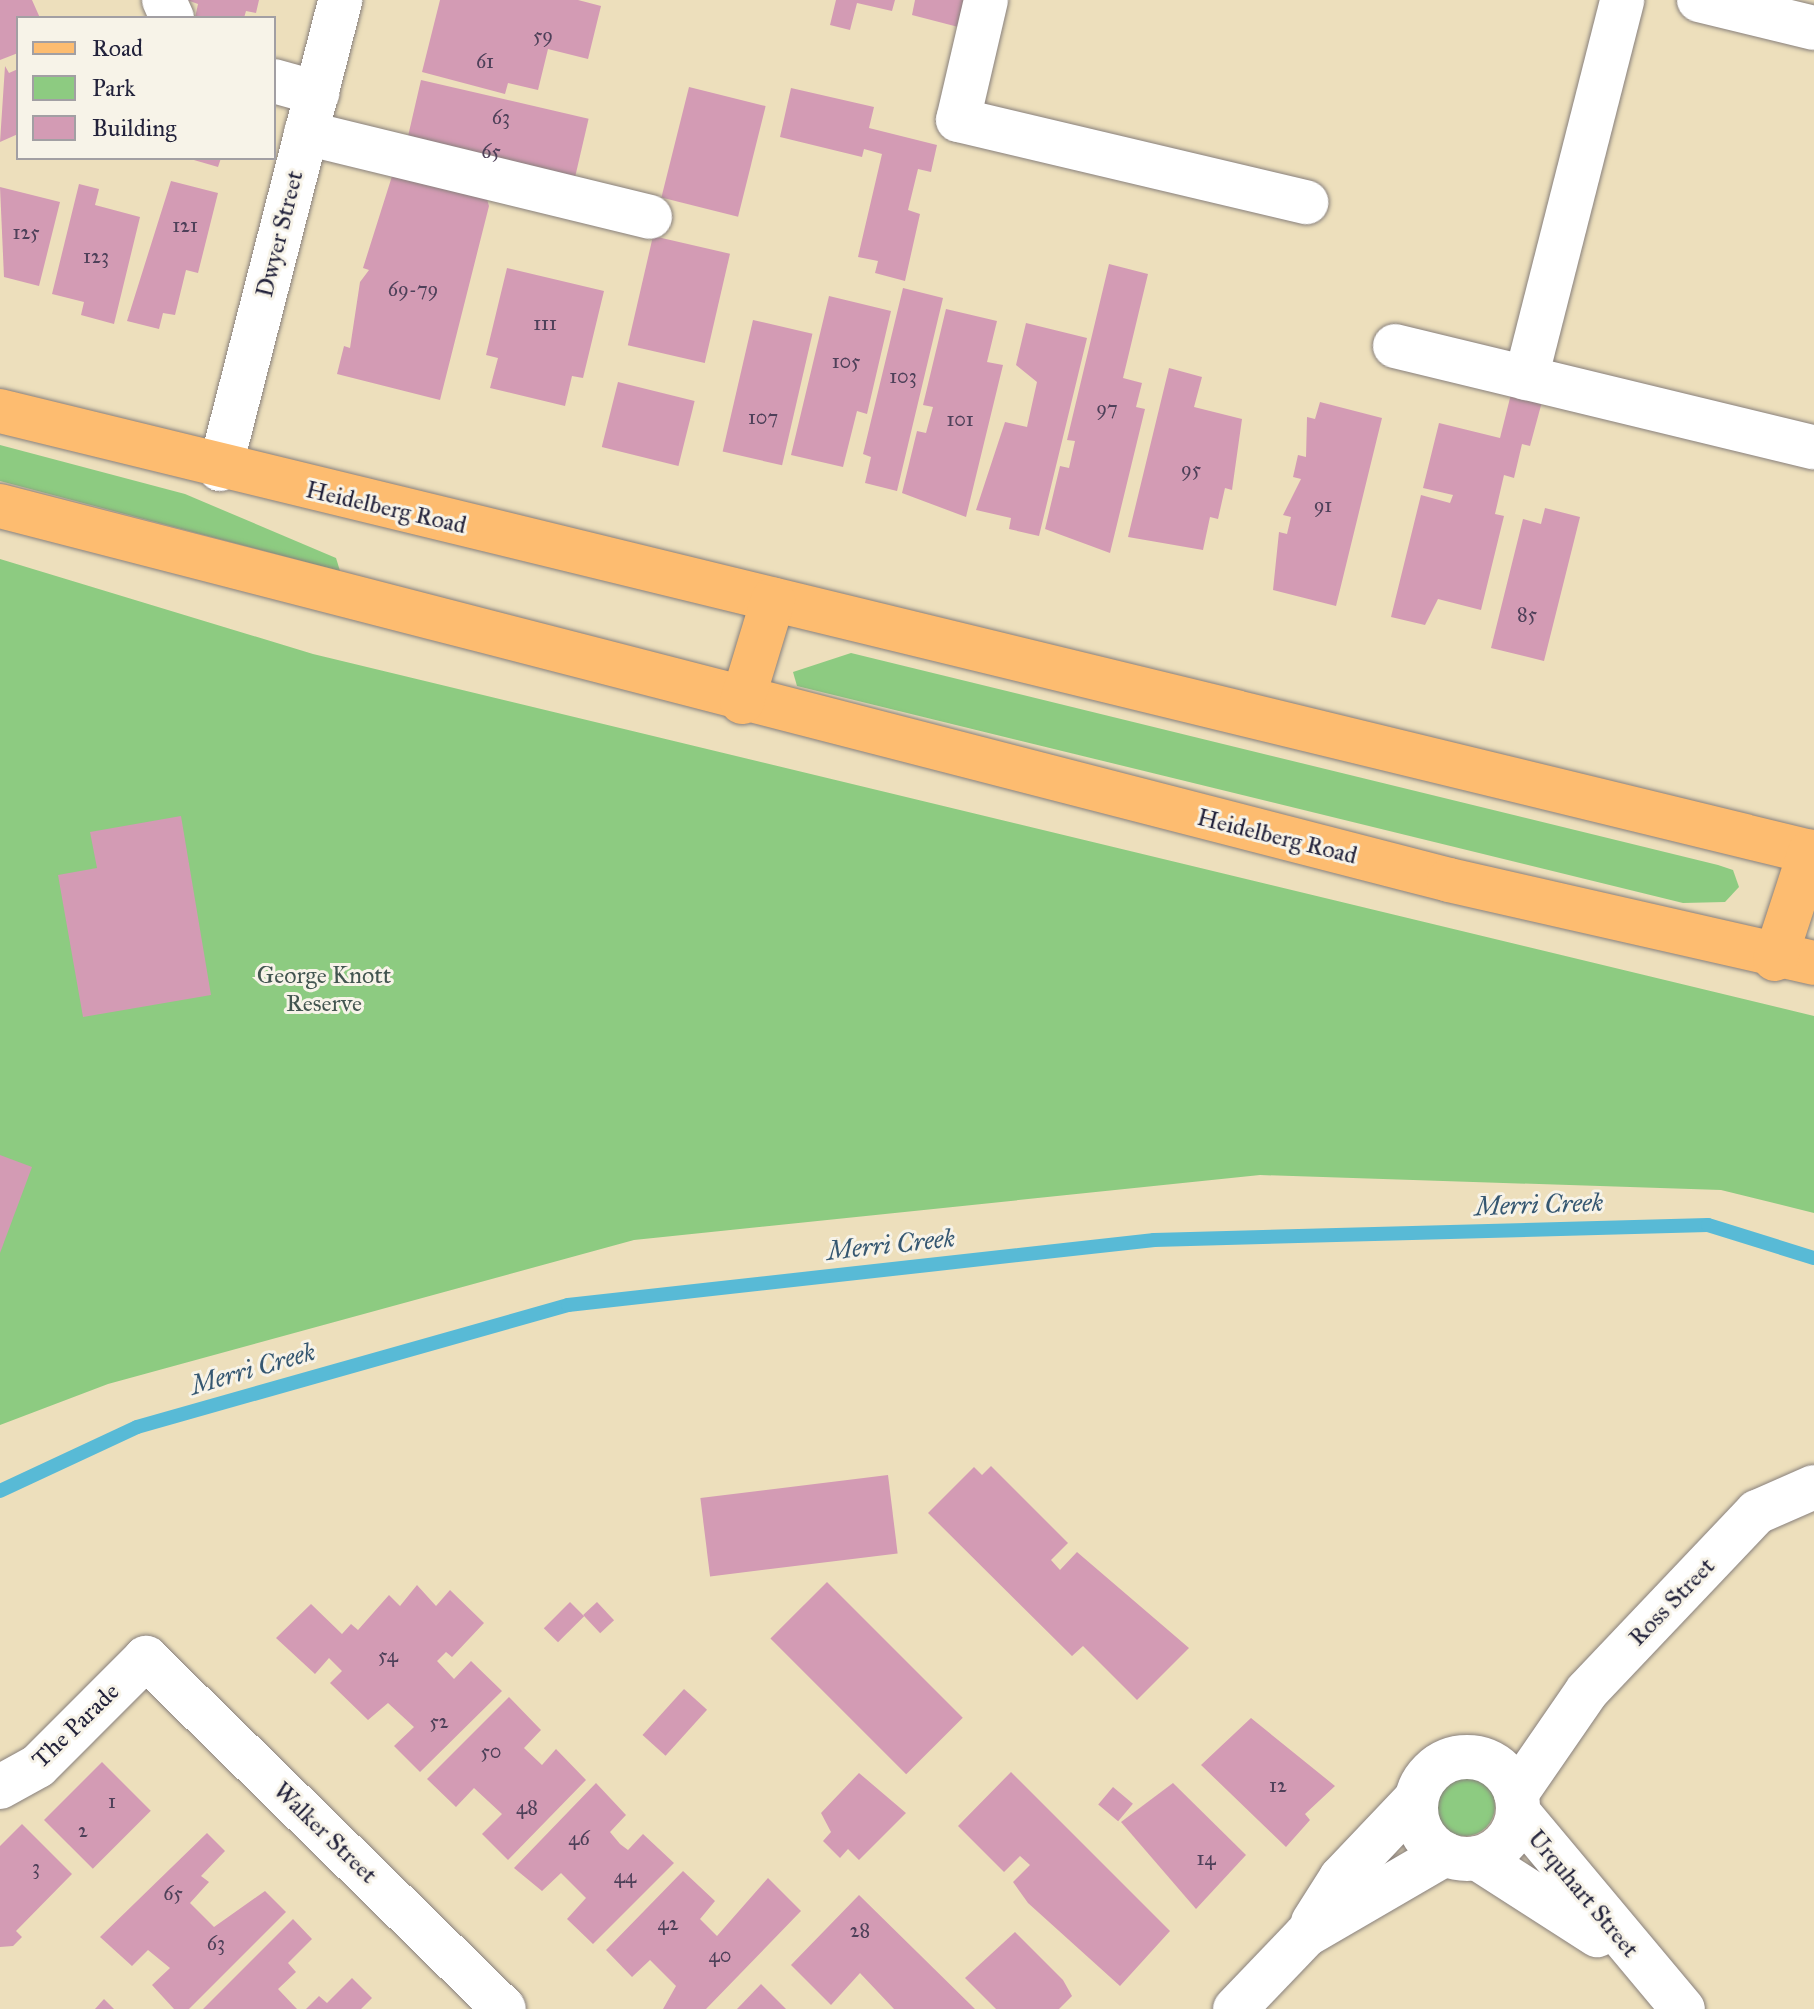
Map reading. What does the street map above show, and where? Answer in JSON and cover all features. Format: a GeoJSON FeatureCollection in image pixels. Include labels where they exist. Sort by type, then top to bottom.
{"type":"FeatureCollection","features":[{"type":"Feature","properties":{"kind":"main road","name":"Heidelberg Road"},"geometry":{"type":"LineString","coordinates":[[0,411],[220,469],[1813,847]]}},
{"type":"Feature","properties":{"kind":"main road","name":"Heidelberg Road"},"geometry":{"type":"LineString","coordinates":[[0,506],[742,702],[1795,961]]}},
{"type":"Feature","properties":{"kind":"main road"},"geometry":{"type":"LineString","coordinates":[[742,702],[773,600]]}},
{"type":"Feature","properties":{"kind":"main road"},"geometry":{"type":"LineString","coordinates":[[1795,961],[1813,847]]}},
{"type":"Feature","properties":{"kind":"street","name":"Dwyer Street"},"geometry":{"type":"LineString","coordinates":[[220,469],[340,0]]}},
{"type":"Feature","properties":{"kind":"street"},"geometry":{"type":"LineString","coordinates":[[986,0],[958,120],[1306,202]]}},
{"type":"Feature","properties":{"kind":"street"},"geometry":{"type":"LineString","coordinates":[[1526,378],[1622,0]]}},
{"type":"Feature","properties":{"kind":"street"},"geometry":{"type":"LineString","coordinates":[[1699,0],[1750,6],[1814,28]]}},
{"type":"Feature","properties":{"kind":"street"},"geometry":{"type":"LineString","coordinates":[[276,83],[311,113],[650,217]]}},
{"type":"Feature","properties":{"kind":"street"},"geometry":{"type":"LineString","coordinates":[[1395,346],[1814,447]]}},
{"type":"Feature","properties":{"kind":"street","name":"Ross Street"},"geometry":{"type":"LineString","coordinates":[[1517,1803],[1587,1691],[1757,1512],[1814,1487]]}},
{"type":"Feature","properties":{"kind":"street","name":"The Parade"},"geometry":{"type":"LineString","coordinates":[[0,1787],[38,1766],[146,1658]]}},
{"type":"Feature","properties":{"kind":"street","name":"Walker Street"},"geometry":{"type":"LineString","coordinates":[[146,1658],[485,2002]]}},
{"type":"Feature","properties":{"kind":"street","name":"Ross Street"},"geometry":{"type":"LineString","coordinates":[[1474,1757],[1587,1691]]}},
{"type":"Feature","properties":{"kind":"street"},"geometry":{"type":"LineString","coordinates":[[1235,2009],[1306,1935],[1341,1878],[1416,1799],[1430,1771],[1474,1757],[1501,1769],[1517,1803],[1505,1842],[1461,1856],[1306,1935]]}},
{"type":"Feature","properties":{"kind":"street"},"geometry":{"type":"LineString","coordinates":[[1416,1799],[1421,1831],[1461,1856]]}},
{"type":"Feature","properties":{"kind":"street","name":"Urquhart Street"},"geometry":{"type":"LineString","coordinates":[[1517,1803],[1650,1975],[1683,2009]]}},
{"type":"Feature","properties":{"kind":"street","name":"Urquhart Street"},"geometry":{"type":"LineString","coordinates":[[1461,1856],[1650,1975]]}},
{"type":"Feature","properties":{"kind":"green space"},"geometry":{"type":"Polygon","coordinates":[[[0,445],[185,494],[336,558],[340,571],[0,481],[0,445]]]}},
{"type":"Feature","properties":{"kind":"green space","name":"George Knott Reserve"},"geometry":{"type":"Polygon","coordinates":[[[0,559],[313,654],[1814,1016],[1814,1213],[1721,1190],[1260,1175],[634,1240],[108,1384],[0,1425],[0,559]]]}},
{"type":"Feature","properties":{"kind":"green space"},"geometry":{"type":"Polygon","coordinates":[[[851,653],[1718,865],[1733,870],[1739,887],[1725,902],[1683,903],[797,686],[793,672],[851,653]]]}},
{"type":"Feature","properties":{"kind":"green space"},"geometry":{"type":"Polygon","coordinates":[[[1465,1776],[1476,1778],[1486,1785],[1493,1795],[1493,1817],[1486,1827],[1476,1834],[1465,1836],[1454,1834],[1444,1827],[1437,1817],[1435,1806],[1437,1795],[1444,1785],[1454,1778],[1465,1776]]]}},
{"type":"Feature","properties":{"kind":"building"},"geometry":{"type":"Polygon","coordinates":[[[0,0],[32,0],[39,16],[16,16],[16,54],[0,60],[0,0]]]}},
{"type":"Feature","properties":{"kind":"building"},"geometry":{"type":"Polygon","coordinates":[[[187,0],[259,0],[256,13],[246,11],[245,16],[195,16],[198,4],[187,0]]]}},
{"type":"Feature","properties":{"kind":"building"},"geometry":{"type":"Polygon","coordinates":[[[440,0],[578,0],[601,6],[588,59],[548,49],[538,90],[508,83],[505,94],[422,72],[440,0]]]}},
{"type":"Feature","properties":{"kind":"building"},"geometry":{"type":"Polygon","coordinates":[[[836,0],[895,0],[892,11],[857,3],[850,30],[830,25],[836,0]]]}},
{"type":"Feature","properties":{"kind":"building"},"geometry":{"type":"Polygon","coordinates":[[[915,0],[973,0],[966,29],[912,15],[915,0]]]}},
{"type":"Feature","properties":{"kind":"building"},"geometry":{"type":"Polygon","coordinates":[[[5,66],[9,73],[16,70],[16,135],[0,142],[5,66]]]}},
{"type":"Feature","properties":{"kind":"building"},"geometry":{"type":"Polygon","coordinates":[[[421,80],[589,119],[573,188],[405,149],[421,80]]]}},
{"type":"Feature","properties":{"kind":"building"},"geometry":{"type":"Polygon","coordinates":[[[689,87],[766,106],[738,217],[661,198],[689,87]]]}},
{"type":"Feature","properties":{"kind":"building"},"geometry":{"type":"Polygon","coordinates":[[[791,88],[874,107],[869,128],[937,145],[931,172],[918,169],[908,210],[920,214],[905,281],[875,273],[878,261],[858,257],[882,154],[864,149],[862,157],[780,137],[791,88]]]}},
{"type":"Feature","properties":{"kind":"building"},"geometry":{"type":"Polygon","coordinates":[[[194,160],[220,160],[218,167],[194,160]]]}},
{"type":"Feature","properties":{"kind":"building"},"geometry":{"type":"Polygon","coordinates":[[[393,173],[486,196],[489,206],[440,400],[337,374],[344,346],[350,348],[360,282],[369,270],[363,268],[393,173]]]}},
{"type":"Feature","properties":{"kind":"building"},"geometry":{"type":"Polygon","coordinates":[[[171,181],[218,193],[198,273],[186,270],[175,315],[163,313],[159,329],[127,321],[171,181]]]}},
{"type":"Feature","properties":{"kind":"building"},"geometry":{"type":"Polygon","coordinates":[[[79,184],[99,189],[95,205],[140,217],[114,324],[81,315],[84,302],[52,294],[79,184]]]}},
{"type":"Feature","properties":{"kind":"building"},"geometry":{"type":"Polygon","coordinates":[[[0,187],[60,202],[39,286],[4,277],[0,187]]]}},
{"type":"Feature","properties":{"kind":"building"},"geometry":{"type":"Polygon","coordinates":[[[653,236],[730,254],[705,363],[628,345],[653,236]]]}},
{"type":"Feature","properties":{"kind":"building"},"geometry":{"type":"Polygon","coordinates":[[[1109,264],[1148,274],[1123,378],[1142,383],[1136,407],[1145,409],[1110,553],[1045,529],[1060,466],[1069,468],[1075,441],[1067,440],[1109,264]]]}},
{"type":"Feature","properties":{"kind":"building"},"geometry":{"type":"Polygon","coordinates":[[[507,268],[604,291],[583,378],[572,376],[565,406],[490,388],[498,358],[486,355],[507,268]]]}},
{"type":"Feature","properties":{"kind":"building"},"geometry":{"type":"Polygon","coordinates":[[[903,288],[943,298],[897,491],[865,483],[871,457],[863,454],[903,288]]]}},
{"type":"Feature","properties":{"kind":"building"},"geometry":{"type":"Polygon","coordinates":[[[829,296],[891,311],[867,414],[857,411],[843,467],[791,455],[829,296]]]}},
{"type":"Feature","properties":{"kind":"building"},"geometry":{"type":"Polygon","coordinates":[[[946,309],[997,321],[987,362],[1003,365],[966,517],[902,493],[917,431],[926,433],[933,407],[923,405],[946,309]]]}},
{"type":"Feature","properties":{"kind":"building"},"geometry":{"type":"Polygon","coordinates":[[[753,320],[812,334],[782,465],[723,452],[753,320]]]}},
{"type":"Feature","properties":{"kind":"building"},"geometry":{"type":"Polygon","coordinates":[[[1026,323],[1087,338],[1039,536],[1009,529],[1011,518],[976,510],[1005,422],[1027,427],[1037,382],[1016,365],[1026,323]]]}},
{"type":"Feature","properties":{"kind":"building"},"geometry":{"type":"Polygon","coordinates":[[[1169,368],[1202,377],[1194,407],[1242,419],[1232,490],[1225,488],[1218,519],[1210,517],[1203,550],[1128,537],[1169,368]]]}},
{"type":"Feature","properties":{"kind":"building"},"geometry":{"type":"Polygon","coordinates":[[[618,382],[695,401],[678,466],[602,447],[618,382]]]}},
{"type":"Feature","properties":{"kind":"building"},"geometry":{"type":"Polygon","coordinates":[[[1512,390],[1543,398],[1530,446],[1522,444],[1514,478],[1504,475],[1495,514],[1504,516],[1481,610],[1438,599],[1425,625],[1391,617],[1421,495],[1450,503],[1453,495],[1423,488],[1439,423],[1500,438],[1512,390]]]}},
{"type":"Feature","properties":{"kind":"building"},"geometry":{"type":"Polygon","coordinates":[[[1320,402],[1382,418],[1336,606],[1273,590],[1279,532],[1287,534],[1291,517],[1283,515],[1301,479],[1293,477],[1298,455],[1306,457],[1307,417],[1315,419],[1320,402]]]}},
{"type":"Feature","properties":{"kind":"building"},"geometry":{"type":"Polygon","coordinates":[[[1545,508],[1580,517],[1544,661],[1491,648],[1523,519],[1541,524],[1545,508]]]}},
{"type":"Feature","properties":{"kind":"building"},"geometry":{"type":"Polygon","coordinates":[[[181,816],[211,995],[83,1017],[58,875],[97,868],[90,832],[181,816]]]}},
{"type":"Feature","properties":{"kind":"building"},"geometry":{"type":"Polygon","coordinates":[[[0,1155],[32,1167],[0,1253],[0,1155]]]}},
{"type":"Feature","properties":{"kind":"building"},"geometry":{"type":"Polygon","coordinates":[[[991,1466],[1068,1543],[1051,1560],[1060,1570],[1077,1552],[1189,1648],[1137,1700],[1083,1646],[1072,1656],[928,1513],[974,1467],[982,1475],[991,1466]]]}},
{"type":"Feature","properties":{"kind":"building"},"geometry":{"type":"Polygon","coordinates":[[[888,1475],[898,1553],[710,1576],[700,1498],[888,1475]]]}},
{"type":"Feature","properties":{"kind":"building"},"geometry":{"type":"Polygon","coordinates":[[[827,1582],[963,1718],[906,1774],[770,1639],[827,1582]]]}},
{"type":"Feature","properties":{"kind":"building"},"geometry":{"type":"Polygon","coordinates":[[[417,1585],[436,1606],[450,1590],[484,1623],[452,1657],[446,1652],[437,1661],[454,1679],[471,1661],[502,1691],[420,1772],[394,1746],[414,1727],[388,1703],[368,1720],[330,1683],[342,1671],[329,1658],[315,1674],[276,1638],[311,1604],[342,1634],[351,1624],[358,1630],[389,1595],[400,1606],[417,1585]]]}},
{"type":"Feature","properties":{"kind":"building"},"geometry":{"type":"Polygon","coordinates":[[[570,1602],[584,1616],[558,1642],[544,1628],[570,1602]]]}},
{"type":"Feature","properties":{"kind":"building"},"geometry":{"type":"Polygon","coordinates":[[[597,1602],[614,1620],[600,1633],[583,1615],[597,1602]]]}},
{"type":"Feature","properties":{"kind":"building"},"geometry":{"type":"Polygon","coordinates":[[[684,1689],[707,1710],[666,1756],[643,1735],[684,1689]]]}},
{"type":"Feature","properties":{"kind":"building"},"geometry":{"type":"Polygon","coordinates":[[[509,1697],[541,1730],[524,1748],[542,1765],[556,1749],[586,1780],[508,1860],[482,1834],[502,1814],[474,1788],[456,1807],[427,1779],[509,1697]]]}},
{"type":"Feature","properties":{"kind":"building"},"geometry":{"type":"Polygon","coordinates":[[[1251,1718],[1335,1786],[1305,1814],[1310,1820],[1286,1847],[1201,1765],[1251,1718]]]}},
{"type":"Feature","properties":{"kind":"building"},"geometry":{"type":"Polygon","coordinates":[[[102,1762],[151,1811],[93,1869],[44,1820],[102,1762]]]}},
{"type":"Feature","properties":{"kind":"building"},"geometry":{"type":"Polygon","coordinates":[[[1011,1772],[1170,1931],[1120,1986],[1028,1903],[1013,1882],[1030,1865],[1020,1856],[1004,1872],[958,1826],[1011,1772]]]}},
{"type":"Feature","properties":{"kind":"building"},"geometry":{"type":"Polygon","coordinates":[[[859,1773],[906,1813],[859,1860],[848,1849],[840,1858],[823,1841],[831,1832],[821,1813],[859,1773]]]}},
{"type":"Feature","properties":{"kind":"building"},"geometry":{"type":"Polygon","coordinates":[[[596,1783],[626,1815],[610,1832],[620,1844],[628,1850],[643,1834],[674,1863],[593,1944],[567,1919],[586,1898],[561,1873],[542,1891],[514,1868],[596,1783]]]}},
{"type":"Feature","properties":{"kind":"building"},"geometry":{"type":"Polygon","coordinates":[[[1173,1783],[1246,1855],[1196,1909],[1121,1822],[1173,1783]]]}},
{"type":"Feature","properties":{"kind":"building"},"geometry":{"type":"Polygon","coordinates":[[[1113,1787],[1133,1804],[1118,1821],[1098,1805],[1113,1787]]]}},
{"type":"Feature","properties":{"kind":"building"},"geometry":{"type":"Polygon","coordinates":[[[22,1824],[72,1874],[16,1931],[22,1937],[13,1946],[0,1947],[0,1846],[22,1824]]]}},
{"type":"Feature","properties":{"kind":"building"},"geometry":{"type":"Polygon","coordinates":[[[207,1833],[225,1851],[201,1876],[209,1882],[190,1903],[214,1927],[265,1891],[286,1912],[189,2009],[174,2009],[152,1985],[170,1968],[148,1950],[132,1966],[100,1937],[207,1833]]]}},
{"type":"Feature","properties":{"kind":"building"},"geometry":{"type":"Polygon","coordinates":[[[683,1871],[715,1901],[700,1919],[717,1936],[768,1878],[801,1911],[706,2009],[663,2009],[676,1986],[650,1960],[632,1977],[606,1950],[683,1871]]]}},
{"type":"Feature","properties":{"kind":"building"},"geometry":{"type":"Polygon","coordinates":[[[859,1895],[975,2009],[894,2009],[860,1973],[831,2005],[791,1965],[859,1895]]]}},
{"type":"Feature","properties":{"kind":"building"},"geometry":{"type":"Polygon","coordinates":[[[293,1919],[312,1939],[288,1963],[296,1972],[278,1989],[297,2009],[203,2009],[293,1919]]]}},
{"type":"Feature","properties":{"kind":"building"},"geometry":{"type":"Polygon","coordinates":[[[1015,1932],[1063,1980],[1072,1996],[1059,2009],[996,2009],[965,1978],[1015,1932]]]}},
{"type":"Feature","properties":{"kind":"building"},"geometry":{"type":"Polygon","coordinates":[[[352,1978],[372,1998],[361,2009],[306,2009],[319,1996],[327,2003],[352,1978]]]}},
{"type":"Feature","properties":{"kind":"building"},"geometry":{"type":"Polygon","coordinates":[[[761,1984],[786,2009],[737,2009],[761,1984]]]}},
{"type":"Feature","properties":{"kind":"building"},"geometry":{"type":"Polygon","coordinates":[[[104,1999],[114,2009],[95,2009],[104,1999]]]}},
{"type":"Feature","properties":{"kind":"waterway","name":"Merri Creek"},"geometry":{"type":"LineString","coordinates":[[0,1491],[137,1427],[568,1305],[1154,1240],[1708,1225],[1814,1258]]}}]}
